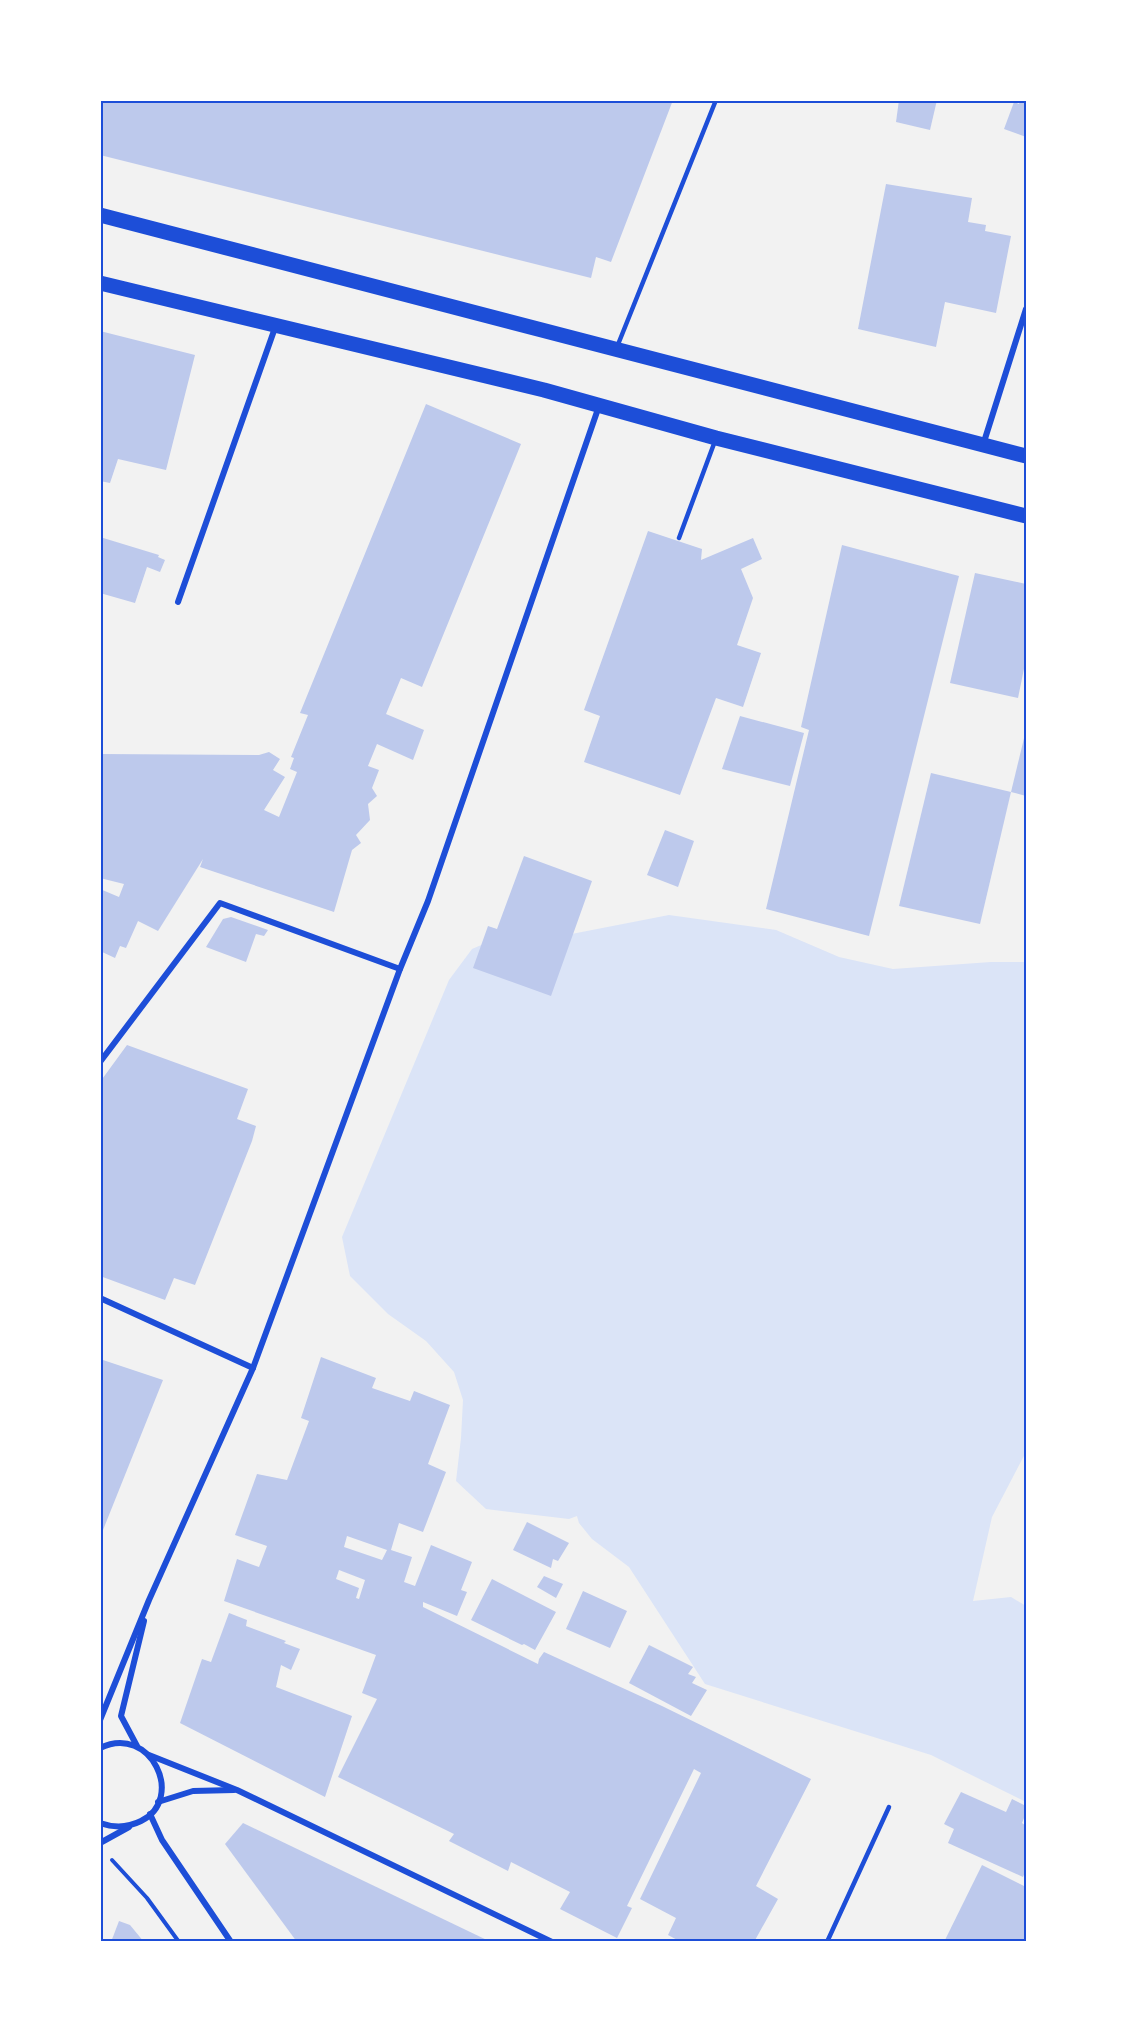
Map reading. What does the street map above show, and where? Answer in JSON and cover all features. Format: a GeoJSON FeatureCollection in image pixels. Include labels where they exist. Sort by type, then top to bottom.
{"type":"FeatureCollection","features":[{"type":"Feature","properties":{"kind":"main road"},"geometry":{"type":"LineString","coordinates":[[100,215],[1026,456]]}},
{"type":"Feature","properties":{"kind":"main road"},"geometry":{"type":"LineString","coordinates":[[100,284],[599,405],[716,438],[1026,516]]}},
{"type":"Feature","properties":{"kind":"street"},"geometry":{"type":"LineString","coordinates":[[983,446],[1026,309]]}},
{"type":"Feature","properties":{"kind":"street"},"geometry":{"type":"LineString","coordinates":[[178,602],[276,325]]}},
{"type":"Feature","properties":{"kind":"street"},"geometry":{"type":"LineString","coordinates":[[100,1720],[149,1600],[253,1368],[400,969],[428,901],[599,405]]}},
{"type":"Feature","properties":{"kind":"street"},"geometry":{"type":"LineString","coordinates":[[100,1062],[220,903],[400,969]]}},
{"type":"Feature","properties":{"kind":"street"},"geometry":{"type":"LineString","coordinates":[[100,1298],[253,1368]]}},
{"type":"Feature","properties":{"kind":"street"},"geometry":{"type":"LineString","coordinates":[[100,1843],[150,1814],[158,1802],[161,1781],[158,1766],[137,1746],[121,1716],[149,1600]]}},
{"type":"Feature","properties":{"kind":"street"},"geometry":{"type":"LineString","coordinates":[[100,1748],[108,1744],[122,1743],[137,1746]]}},
{"type":"Feature","properties":{"kind":"street"},"geometry":{"type":"LineString","coordinates":[[149,1755],[237,1790],[552,1941]]}},
{"type":"Feature","properties":{"kind":"street"},"geometry":{"type":"LineString","coordinates":[[158,1802],[193,1791],[237,1790]]}},
{"type":"Feature","properties":{"kind":"street"},"geometry":{"type":"LineString","coordinates":[[150,1814],[162,1840],[231,1941]]}},
{"type":"Feature","properties":{"kind":"street"},"geometry":{"type":"LineString","coordinates":[[100,1823],[116,1827],[131,1826]]}},
{"type":"Feature","properties":{"kind":"lane"},"geometry":{"type":"LineString","coordinates":[[616,350],[716,100]]}},
{"type":"Feature","properties":{"kind":"lane"},"geometry":{"type":"LineString","coordinates":[[679,538],[716,438]]}},
{"type":"Feature","properties":{"kind":"lane"},"geometry":{"type":"LineString","coordinates":[[827,1941],[889,1807]]}},
{"type":"Feature","properties":{"kind":"path"},"geometry":{"type":"LineString","coordinates":[[108,1858],[115,1861],[147,1898],[178,1941]]}},
{"type":"Feature","properties":{"kind":"shaded area"},"geometry":{"type":"Polygon","coordinates":[[[669,915],[776,930],[839,957],[893,969],[991,962],[1026,962],[1026,1452],[992,1517],[973,1601],[1011,1597],[1026,1606],[1026,1802],[931,1755],[705,1684],[629,1567],[592,1539],[579,1523],[577,1516],[569,1519],[486,1509],[456,1481],[463,1400],[454,1372],[426,1341],[388,1314],[350,1276],[342,1237],[449,980],[472,949],[507,934],[551,938],[669,915]]]}},
{"type":"Feature","properties":{"kind":"building"},"geometry":{"type":"Polygon","coordinates":[[[100,100],[673,100],[611,262],[596,257],[591,278],[100,155],[100,100]]]}},
{"type":"Feature","properties":{"kind":"building"},"geometry":{"type":"Polygon","coordinates":[[[899,100],[937,100],[930,130],[896,122],[899,100]]]}},
{"type":"Feature","properties":{"kind":"building"},"geometry":{"type":"Polygon","coordinates":[[[1020,100],[1026,100],[1026,137],[1004,129],[1014,102],[1019,104],[1020,100]]]}},
{"type":"Feature","properties":{"kind":"building"},"geometry":{"type":"Polygon","coordinates":[[[886,184],[972,198],[968,222],[986,225],[985,231],[1011,236],[996,313],[945,302],[936,347],[858,329],[886,184]]]}},
{"type":"Feature","properties":{"kind":"building"},"geometry":{"type":"Polygon","coordinates":[[[100,331],[195,355],[166,470],[118,459],[110,483],[100,481],[100,331]]]}},
{"type":"Feature","properties":{"kind":"building"},"geometry":{"type":"Polygon","coordinates":[[[426,404],[521,444],[422,687],[401,678],[386,714],[424,730],[413,760],[377,744],[368,766],[379,770],[372,788],[377,796],[368,804],[370,820],[356,835],[361,843],[352,850],[334,912],[200,867],[203,859],[158,931],[138,921],[126,948],[120,946],[115,958],[100,951],[100,889],[119,897],[124,884],[100,878],[100,754],[259,755],[269,752],[280,759],[273,770],[285,777],[264,810],[279,817],[297,772],[290,769],[294,758],[291,757],[308,715],[300,713],[426,404]]]}},
{"type":"Feature","properties":{"kind":"building"},"geometry":{"type":"Polygon","coordinates":[[[648,531],[702,549],[701,560],[753,538],[762,559],[741,569],[753,598],[737,645],[761,653],[743,707],[716,698],[680,795],[584,762],[600,716],[584,710],[648,531]]]}},
{"type":"Feature","properties":{"kind":"building"},"geometry":{"type":"Polygon","coordinates":[[[100,537],[159,555],[158,557],[165,560],[160,572],[147,567],[135,603],[100,593],[100,537]]]}},
{"type":"Feature","properties":{"kind":"building"},"geometry":{"type":"Polygon","coordinates":[[[842,545],[959,576],[869,936],[766,909],[809,730],[801,727],[842,545]]]}},
{"type":"Feature","properties":{"kind":"building"},"geometry":{"type":"Polygon","coordinates":[[[975,573],[1026,584],[1026,659],[1018,698],[950,683],[975,573]]]}},
{"type":"Feature","properties":{"kind":"building"},"geometry":{"type":"Polygon","coordinates":[[[740,716],[804,733],[790,786],[722,769],[740,716]]]}},
{"type":"Feature","properties":{"kind":"building"},"geometry":{"type":"Polygon","coordinates":[[[1026,730],[1026,796],[1011,792],[1026,730]]]}},
{"type":"Feature","properties":{"kind":"building"},"geometry":{"type":"Polygon","coordinates":[[[931,773],[1011,792],[980,924],[899,906],[931,773]]]}},
{"type":"Feature","properties":{"kind":"building"},"geometry":{"type":"Polygon","coordinates":[[[665,830],[694,841],[678,887],[647,875],[665,830]]]}},
{"type":"Feature","properties":{"kind":"building"},"geometry":{"type":"Polygon","coordinates":[[[524,856],[592,881],[551,996],[473,968],[488,926],[497,929],[524,856]]]}},
{"type":"Feature","properties":{"kind":"building"},"geometry":{"type":"Polygon","coordinates":[[[231,917],[268,930],[264,936],[256,934],[246,962],[206,947],[223,919],[231,917]]]}},
{"type":"Feature","properties":{"kind":"building"},"geometry":{"type":"Polygon","coordinates":[[[127,1045],[248,1089],[237,1119],[256,1126],[195,1285],[174,1278],[165,1300],[100,1276],[100,1082],[127,1045]]]}},
{"type":"Feature","properties":{"kind":"building"},"geometry":{"type":"Polygon","coordinates":[[[321,1357],[376,1378],[372,1388],[410,1401],[414,1391],[450,1405],[428,1464],[446,1472],[423,1532],[399,1523],[391,1550],[412,1557],[404,1582],[415,1586],[431,1545],[472,1562],[461,1590],[467,1592],[457,1616],[423,1602],[423,1607],[538,1664],[544,1652],[662,1706],[811,1779],[756,1886],[778,1899],[754,1942],[681,1942],[668,1935],[676,1918],[640,1899],[701,1773],[694,1769],[627,1906],[632,1908],[617,1938],[560,1909],[570,1892],[511,1862],[508,1871],[449,1841],[454,1834],[338,1777],[377,1699],[362,1693],[376,1655],[224,1601],[237,1559],[259,1567],[267,1546],[235,1535],[257,1474],[287,1480],[309,1421],[301,1418],[321,1357]],[[347,1536],[344,1547],[382,1560],[387,1550],[347,1536]],[[339,1570],[336,1579],[359,1588],[356,1598],[359,1599],[365,1580],[339,1570]]]}},
{"type":"Feature","properties":{"kind":"building"},"geometry":{"type":"Polygon","coordinates":[[[100,1359],[163,1380],[101,1535],[100,1535],[100,1359]]]}},
{"type":"Feature","properties":{"kind":"building"},"geometry":{"type":"Polygon","coordinates":[[[527,1522],[569,1543],[558,1561],[553,1559],[551,1568],[513,1550],[527,1522]]]}},
{"type":"Feature","properties":{"kind":"building"},"geometry":{"type":"Polygon","coordinates":[[[544,1576],[563,1584],[556,1598],[537,1587],[544,1576]]]}},
{"type":"Feature","properties":{"kind":"building"},"geometry":{"type":"Polygon","coordinates":[[[492,1579],[556,1612],[535,1650],[471,1620],[492,1579]]]}},
{"type":"Feature","properties":{"kind":"building"},"geometry":{"type":"Polygon","coordinates":[[[583,1591],[627,1611],[610,1648],[566,1629],[583,1591]]]}},
{"type":"Feature","properties":{"kind":"building"},"geometry":{"type":"Polygon","coordinates":[[[229,1613],[247,1620],[246,1626],[286,1641],[284,1643],[300,1649],[291,1670],[281,1665],[276,1687],[352,1716],[325,1797],[180,1723],[202,1659],[211,1662],[229,1613]]]}},
{"type":"Feature","properties":{"kind":"building"},"geometry":{"type":"Polygon","coordinates":[[[649,1645],[693,1667],[688,1674],[696,1677],[692,1683],[707,1690],[691,1716],[629,1683],[649,1645]]]}},
{"type":"Feature","properties":{"kind":"building"},"geometry":{"type":"Polygon","coordinates":[[[961,1792],[1006,1812],[1012,1799],[1026,1806],[1022,1823],[1026,1826],[1026,1870],[1023,1877],[948,1843],[954,1829],[944,1824],[961,1792]]]}},
{"type":"Feature","properties":{"kind":"building"},"geometry":{"type":"Polygon","coordinates":[[[243,1823],[491,1942],[297,1942],[225,1844],[243,1823]]]}},
{"type":"Feature","properties":{"kind":"building"},"geometry":{"type":"Polygon","coordinates":[[[982,1865],[1026,1887],[1026,1942],[944,1942],[982,1865]]]}},
{"type":"Feature","properties":{"kind":"building"},"geometry":{"type":"Polygon","coordinates":[[[119,1921],[130,1925],[144,1942],[111,1942],[119,1921]]]}}]}
